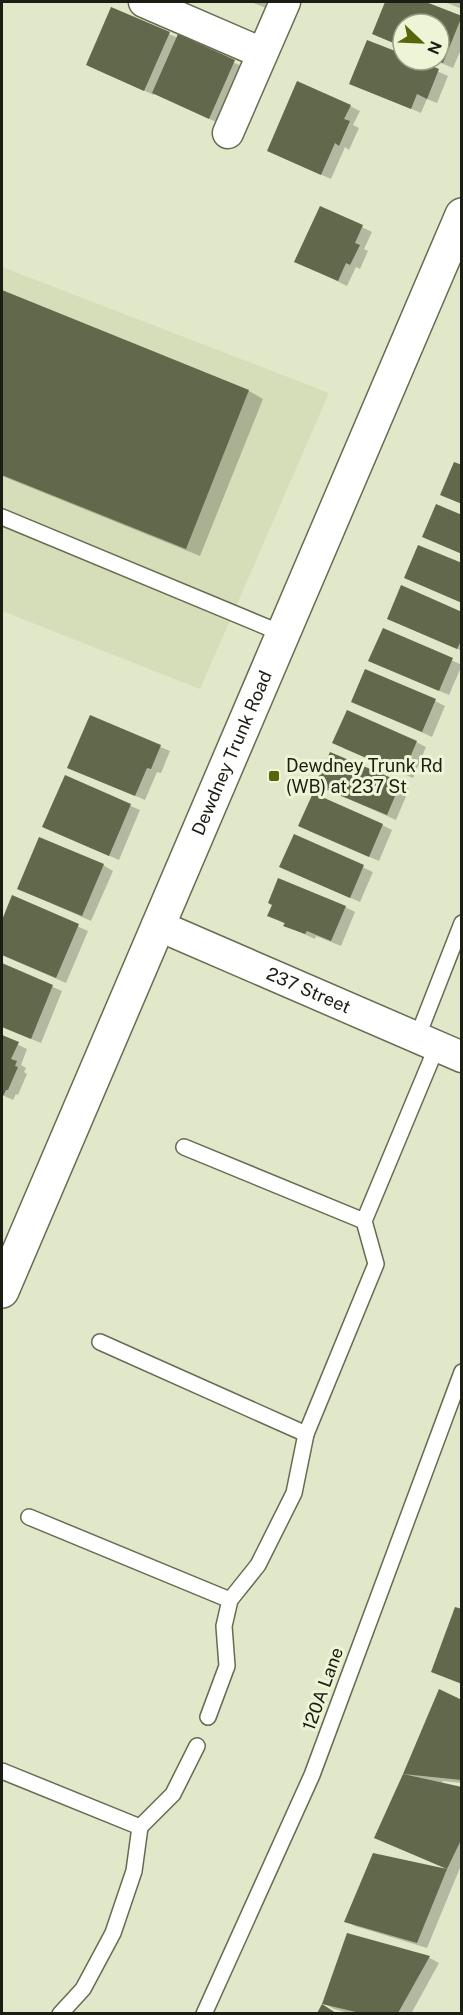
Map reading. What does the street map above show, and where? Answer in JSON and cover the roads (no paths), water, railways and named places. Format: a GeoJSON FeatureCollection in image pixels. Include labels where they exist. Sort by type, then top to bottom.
{"type":"FeatureCollection","features":[{"type":"Feature","properties":{"kind":"main road","name":"Dewdney Trunk Road"},"geometry":{"type":"LineString","coordinates":[[2,1291],[281,633],[462,215]]}},
{"type":"Feature","properties":{"kind":"street"},"geometry":{"type":"LineString","coordinates":[[144,2],[262,53]]}},
{"type":"Feature","properties":{"kind":"street"},"geometry":{"type":"LineString","coordinates":[[228,133],[285,2]]}},
{"type":"Feature","properties":{"kind":"street","name":"237 Street"},"geometry":{"type":"LineString","coordinates":[[157,925],[438,1047]]}},
{"type":"Feature","properties":{"kind":"lane"},"geometry":{"type":"LineString","coordinates":[[2,517],[281,633]]}},
{"type":"Feature","properties":{"kind":"lane"},"geometry":{"type":"LineString","coordinates":[[208,1716],[227,1666],[224,1626],[230,1600],[258,1565],[294,1493],[306,1434],[376,1264],[364,1221],[438,1047],[462,923]]}},
{"type":"Feature","properties":{"kind":"lane"},"geometry":{"type":"LineString","coordinates":[[184,1147],[364,1221]]}},
{"type":"Feature","properties":{"kind":"lane"},"geometry":{"type":"LineString","coordinates":[[100,1342],[306,1434]]}},
{"type":"Feature","properties":{"kind":"lane","name":"120A Lane"},"geometry":{"type":"LineString","coordinates":[[204,2013],[312,1775],[462,1371]]}},
{"type":"Feature","properties":{"kind":"lane"},"geometry":{"type":"LineString","coordinates":[[29,1517],[230,1600]]}},
{"type":"Feature","properties":{"kind":"lane"},"geometry":{"type":"LineString","coordinates":[[60,2013],[82,1989],[113,1933],[134,1871],[140,1827],[173,1794],[197,1746]]}},
{"type":"Feature","properties":{"kind":"lane"},"geometry":{"type":"LineString","coordinates":[[2,1771],[140,1827]]}},
{"type":"Feature","properties":{"kind":"place","name":"Dewdney Trunk Rd (WB) at 237 St"},"geometry":{"type":"Point","coordinates":[274,776]}}]}
